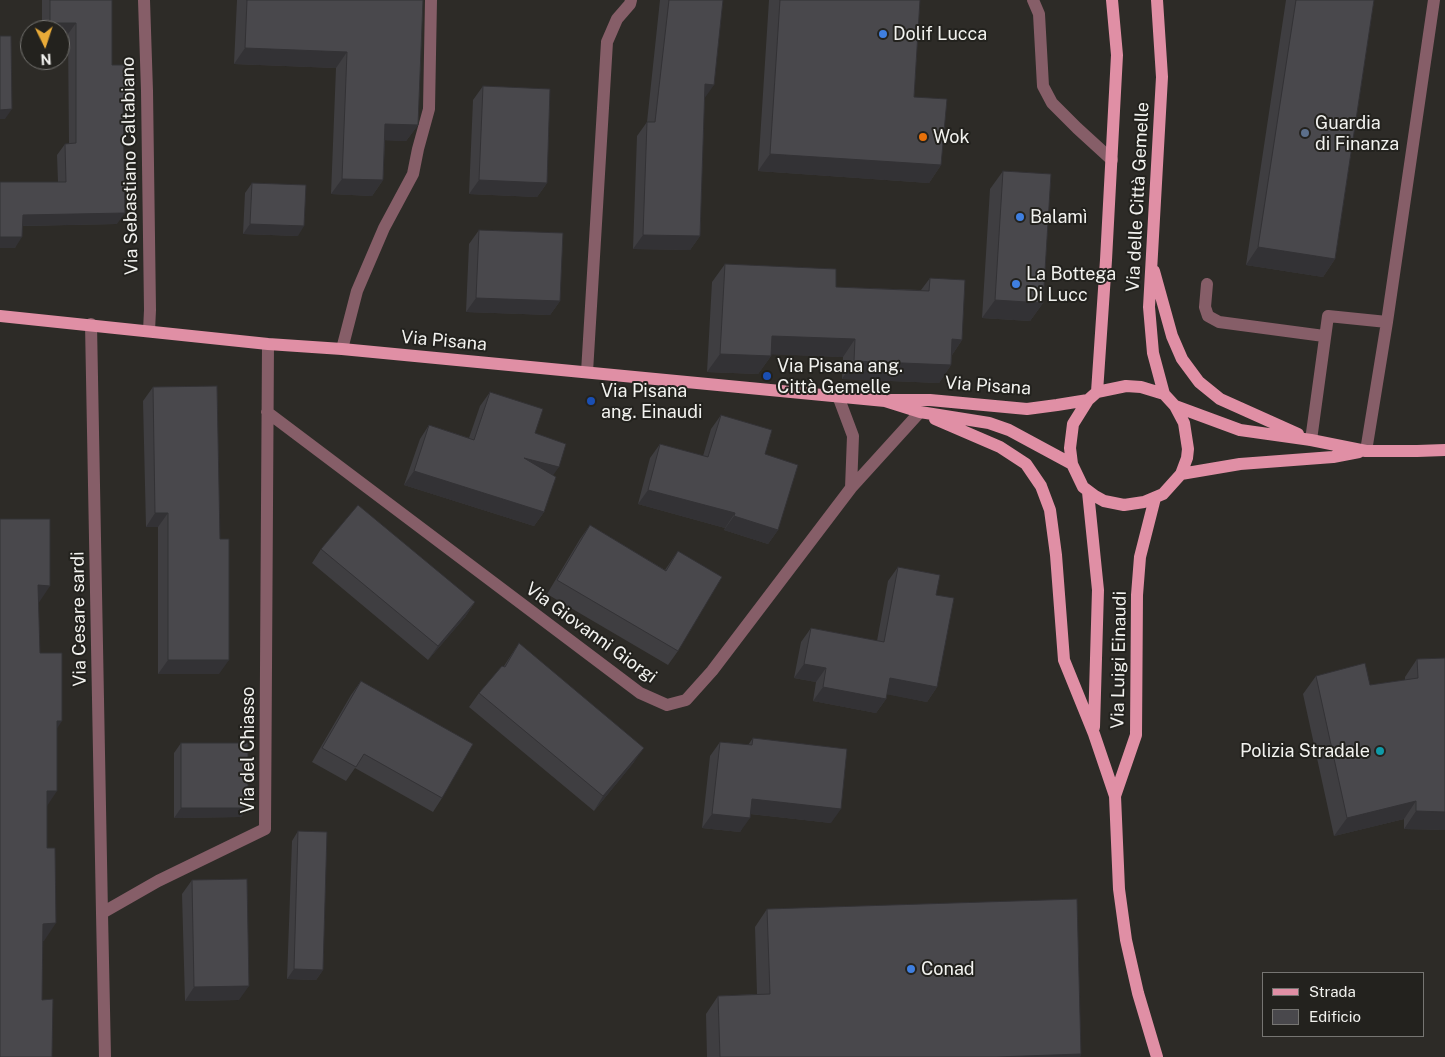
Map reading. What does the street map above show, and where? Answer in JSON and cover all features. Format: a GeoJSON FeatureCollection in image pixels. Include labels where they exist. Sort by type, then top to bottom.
{"type":"FeatureCollection","features":[{"type":"Feature","properties":{"kind":"main road","name":"Via delle Città Gemelle"},"geometry":{"type":"LineString","coordinates":[[1092,396],[1112,160],[1117,55],[1112,0]]}},
{"type":"Feature","properties":{"kind":"main road","name":"Via delle Città Gemelle"},"geometry":{"type":"LineString","coordinates":[[1157,0],[1162,77],[1149,308],[1153,353],[1164,394]]}},
{"type":"Feature","properties":{"kind":"main road"},"geometry":{"type":"LineString","coordinates":[[1152,263],[1172,336],[1182,359],[1199,382],[1220,399],[1311,440]]}},
{"type":"Feature","properties":{"kind":"main road","name":"Via Pisana"},"geometry":{"type":"LineString","coordinates":[[0,316],[268,344],[342,349],[885,401],[920,412],[989,423],[1022,436],[1072,464]]}},
{"type":"Feature","properties":{"kind":"main road","name":"Via Pisana"},"geometry":{"type":"LineString","coordinates":[[885,401],[904,399],[930,400],[1027,409],[1058,405],[1126,386],[1141,387],[1164,394]]}},
{"type":"Feature","properties":{"kind":"main road"},"geometry":{"type":"LineString","coordinates":[[1092,396],[1073,424],[1070,448],[1072,464],[1080,482],[1088,492],[1104,501],[1124,505],[1155,498],[1170,488],[1185,466],[1188,449],[1184,423],[1175,406],[1164,394]]}},
{"type":"Feature","properties":{"kind":"main road"},"geometry":{"type":"LineString","coordinates":[[1175,406],[1240,430],[1311,440],[1366,451],[1417,452],[1445,450]]}},
{"type":"Feature","properties":{"kind":"main road"},"geometry":{"type":"LineString","coordinates":[[920,412],[1000,447],[1026,464],[1041,486],[1050,510],[1064,660],[1094,734],[1115,796]]}},
{"type":"Feature","properties":{"kind":"main road"},"geometry":{"type":"LineString","coordinates":[[1181,474],[1240,464],[1333,457],[1366,451]]}},
{"type":"Feature","properties":{"kind":"main road","name":"Via Luigi Einaudi"},"geometry":{"type":"LineString","coordinates":[[1088,492],[1098,590],[1094,734]]}},
{"type":"Feature","properties":{"kind":"main road","name":"Via Luigi Einaudi"},"geometry":{"type":"LineString","coordinates":[[1155,498],[1140,557],[1137,595],[1136,735],[1115,796],[1119,889],[1126,940],[1140,1002],[1157,1057]]}},
{"type":"Feature","properties":{"kind":"street","name":"Via Sebastiano Caltabiano"},"geometry":{"type":"LineString","coordinates":[[144,0],[147,91],[149,331]]}},
{"type":"Feature","properties":{"kind":"street"},"geometry":{"type":"LineString","coordinates":[[342,349],[357,290],[384,228],[413,174],[429,109],[430,0]]}},
{"type":"Feature","properties":{"kind":"street"},"geometry":{"type":"LineString","coordinates":[[587,372],[606,42],[617,18],[630,4],[631,0]]}},
{"type":"Feature","properties":{"kind":"street"},"geometry":{"type":"LineString","coordinates":[[1033,0],[1039,14],[1042,86],[1052,103],[1112,160]]}},
{"type":"Feature","properties":{"kind":"street"},"geometry":{"type":"LineString","coordinates":[[1366,451],[1434,0]]}},
{"type":"Feature","properties":{"kind":"street"},"geometry":{"type":"LineString","coordinates":[[1207,284],[1205,307],[1208,316],[1219,322],[1324,336]]}},
{"type":"Feature","properties":{"kind":"street"},"geometry":{"type":"LineString","coordinates":[[1311,440],[1328,316],[1386,322]]}},
{"type":"Feature","properties":{"kind":"street","name":"Via Cesare sardi"},"geometry":{"type":"LineString","coordinates":[[91,324],[102,913]]}},
{"type":"Feature","properties":{"kind":"street","name":"Via del Chiasso"},"geometry":{"type":"LineString","coordinates":[[102,913],[158,881],[265,829],[268,344]]}},
{"type":"Feature","properties":{"kind":"street"},"geometry":{"type":"LineString","coordinates":[[838,396],[854,436],[851,488]]}},
{"type":"Feature","properties":{"kind":"street","name":"Via Giovanni Giorgi"},"geometry":{"type":"LineString","coordinates":[[267,412],[640,693],[667,705],[686,700],[712,671],[851,488],[920,412]]}},
{"type":"Feature","properties":{"kind":"street"},"geometry":{"type":"LineString","coordinates":[[102,913],[105,1057]]}},
{"type":"Feature","properties":{"kind":"building"},"geometry":{"type":"Polygon","coordinates":[[[50,0],[112,0],[112,65],[129,65],[130,101],[123,101],[125,213],[23,215],[22,237],[0,237],[0,182],[66,182],[65,144],[76,143],[76,23],[70,23],[70,20],[50,20],[50,0]]]}},
{"type":"Feature","properties":{"kind":"building"},"geometry":{"type":"Polygon","coordinates":[[[247,0],[423,0],[418,125],[385,124],[383,180],[342,179],[347,52],[245,48],[247,0]]]}},
{"type":"Feature","properties":{"kind":"building"},"geometry":{"type":"Polygon","coordinates":[[[669,0],[723,0],[714,85],[705,84],[700,236],[643,235],[647,122],[655,122],[669,0]]]}},
{"type":"Feature","properties":{"kind":"building"},"geometry":{"type":"Polygon","coordinates":[[[780,0],[920,0],[914,97],[947,99],[941,165],[770,154],[780,0]]]}},
{"type":"Feature","properties":{"kind":"building","name":"Guardia di Finanza"},"geometry":{"type":"Polygon","coordinates":[[[1296,0],[1374,0],[1335,259],[1258,247],[1296,0]]]}},
{"type":"Feature","properties":{"kind":"building"},"geometry":{"type":"Polygon","coordinates":[[[0,36],[11,36],[12,109],[0,110],[0,36]]]}},
{"type":"Feature","properties":{"kind":"building"},"geometry":{"type":"Polygon","coordinates":[[[483,86],[550,89],[547,183],[479,180],[483,86]]]}},
{"type":"Feature","properties":{"kind":"building"},"geometry":{"type":"Polygon","coordinates":[[[1003,171],[1051,174],[1043,303],[995,300],[1003,171]]]}},
{"type":"Feature","properties":{"kind":"building"},"geometry":{"type":"Polygon","coordinates":[[[252,183],[306,185],[304,226],[250,224],[252,183]]]}},
{"type":"Feature","properties":{"kind":"building"},"geometry":{"type":"Polygon","coordinates":[[[479,230],[563,233],[560,301],[476,298],[479,230]]]}},
{"type":"Feature","properties":{"kind":"building"},"geometry":{"type":"Polygon","coordinates":[[[725,264],[836,269],[836,287],[929,291],[930,278],[965,280],[962,340],[952,339],[951,365],[854,361],[855,339],[772,336],[771,356],[720,354],[725,264]]]}},
{"type":"Feature","properties":{"kind":"building"},"geometry":{"type":"Polygon","coordinates":[[[217,386],[220,539],[229,539],[229,660],[168,660],[168,513],[155,513],[153,387],[217,386]]]}},
{"type":"Feature","properties":{"kind":"building"},"geometry":{"type":"Polygon","coordinates":[[[490,392],[543,409],[535,433],[566,444],[559,467],[524,458],[556,477],[544,512],[414,471],[429,425],[474,440],[490,392]]]}},
{"type":"Feature","properties":{"kind":"building"},"geometry":{"type":"Polygon","coordinates":[[[721,415],[772,430],[765,454],[798,465],[778,530],[734,516],[735,513],[648,490],[660,444],[708,457],[721,415]]]}},
{"type":"Feature","properties":{"kind":"building"},"geometry":{"type":"Polygon","coordinates":[[[358,505],[475,602],[438,646],[321,549],[358,505]]]}},
{"type":"Feature","properties":{"kind":"building"},"geometry":{"type":"Polygon","coordinates":[[[0,519],[50,519],[50,586],[38,585],[40,653],[62,653],[62,721],[57,721],[57,791],[47,791],[47,848],[55,848],[56,923],[43,924],[42,1000],[53,999],[52,1057],[0,1057],[0,519]]]}},
{"type":"Feature","properties":{"kind":"building"},"geometry":{"type":"Polygon","coordinates":[[[590,525],[666,571],[678,551],[722,577],[678,651],[557,580],[590,525]]]}},
{"type":"Feature","properties":{"kind":"building"},"geometry":{"type":"Polygon","coordinates":[[[898,567],[940,575],[936,595],[954,598],[937,687],[890,678],[886,699],[823,687],[826,668],[804,664],[811,628],[884,642],[898,567]]]}},
{"type":"Feature","properties":{"kind":"building"},"geometry":{"type":"Polygon","coordinates":[[[519,643],[644,748],[603,796],[479,693],[502,666],[505,667],[519,643]]]}},
{"type":"Feature","properties":{"kind":"building","name":"Polizia Stradale"},"geometry":{"type":"Polygon","coordinates":[[[1445,658],[1445,812],[1416,811],[1416,801],[1347,818],[1316,676],[1365,663],[1370,685],[1418,678],[1417,659],[1445,658]]]}},
{"type":"Feature","properties":{"kind":"building"},"geometry":{"type":"Polygon","coordinates":[[[361,681],[473,744],[442,798],[364,754],[356,767],[322,748],[361,681]]]}},
{"type":"Feature","properties":{"kind":"building"},"geometry":{"type":"Polygon","coordinates":[[[753,738],[847,749],[841,809],[752,799],[750,818],[712,814],[720,742],[752,745],[753,738]]]}},
{"type":"Feature","properties":{"kind":"building"},"geometry":{"type":"Polygon","coordinates":[[[181,743],[248,743],[248,808],[181,808],[181,743]]]}},
{"type":"Feature","properties":{"kind":"building"},"geometry":{"type":"Polygon","coordinates":[[[298,831],[327,832],[323,970],[294,969],[298,831]]]}},
{"type":"Feature","properties":{"kind":"building"},"geometry":{"type":"Polygon","coordinates":[[[247,879],[249,986],[194,987],[192,880],[247,879]]]}},
{"type":"Feature","properties":{"kind":"building","name":"Conad"},"geometry":{"type":"Polygon","coordinates":[[[1077,899],[1081,1054],[997,1057],[720,1057],[718,996],[770,994],[767,909],[1077,899]]]}},
{"type":"Feature","properties":{"kind":"place","name":"Dolif Lucca"},"geometry":{"type":"Point","coordinates":[883,34]}},
{"type":"Feature","properties":{"kind":"place","name":"Guardia di Finanza"},"geometry":{"type":"Point","coordinates":[1305,133]}},
{"type":"Feature","properties":{"kind":"place","name":"Wok"},"geometry":{"type":"Point","coordinates":[923,137]}},
{"type":"Feature","properties":{"kind":"place","name":"Balamì"},"geometry":{"type":"Point","coordinates":[1020,217]}},
{"type":"Feature","properties":{"kind":"place","name":"La Bottega Di Lucc"},"geometry":{"type":"Point","coordinates":[1016,284]}},
{"type":"Feature","properties":{"kind":"place","name":"Via Pisana ang. Città Gemelle"},"geometry":{"type":"Point","coordinates":[767,376]}},
{"type":"Feature","properties":{"kind":"place","name":"Via Pisana ang. Einaudi"},"geometry":{"type":"Point","coordinates":[591,401]}},
{"type":"Feature","properties":{"kind":"place","name":"Polizia Stradale"},"geometry":{"type":"Point","coordinates":[1380,751]}},
{"type":"Feature","properties":{"kind":"place","name":"Conad"},"geometry":{"type":"Point","coordinates":[911,969]}}]}
